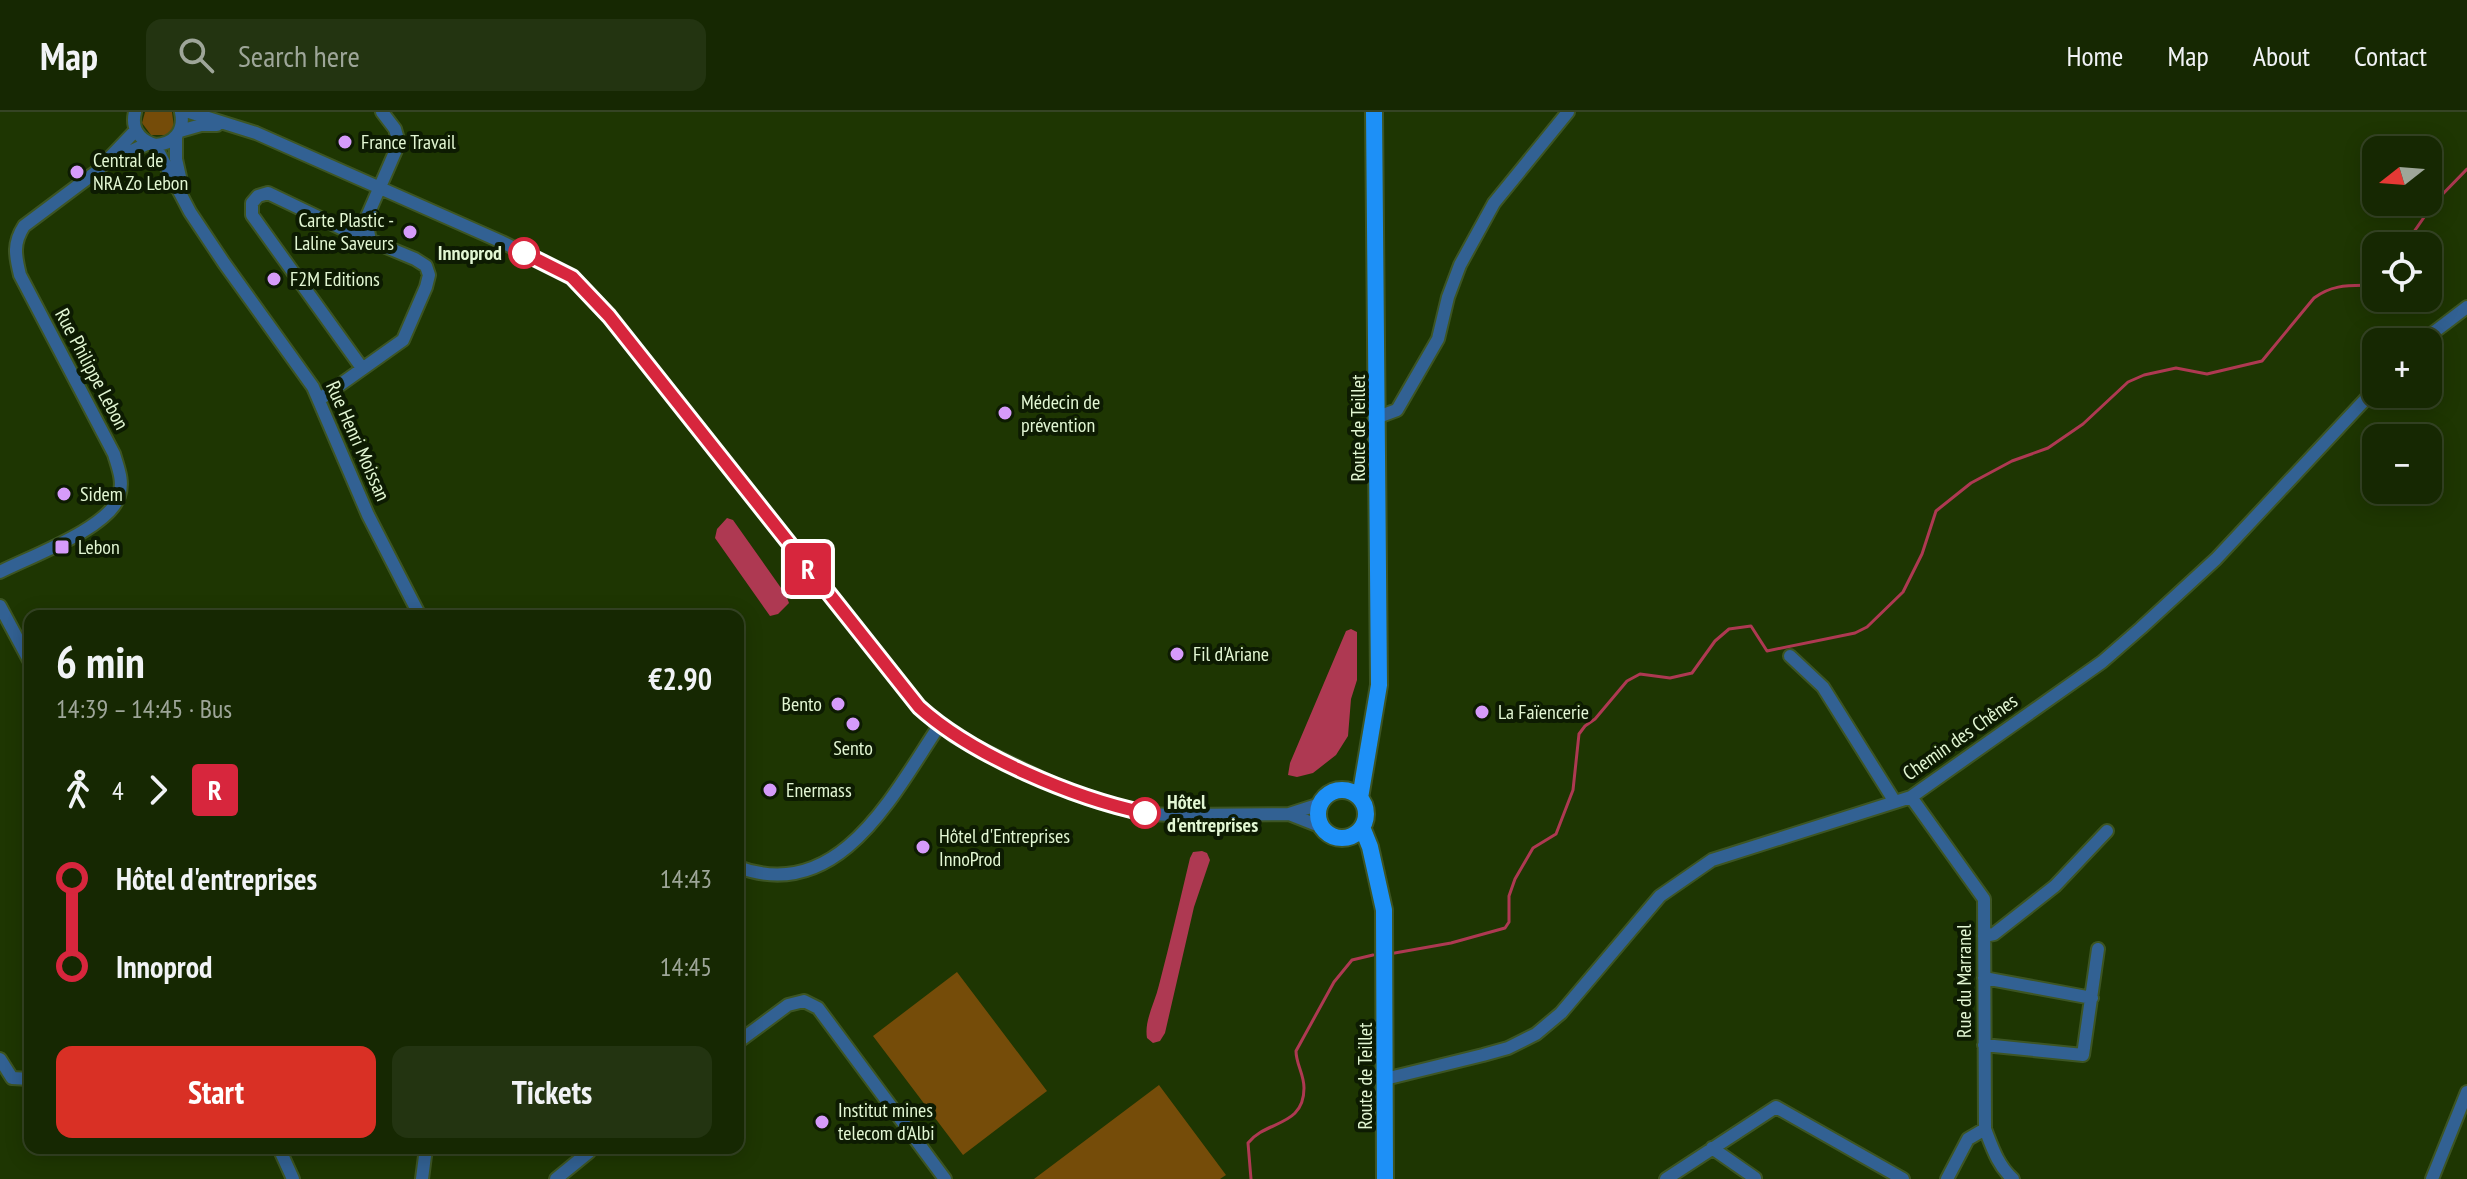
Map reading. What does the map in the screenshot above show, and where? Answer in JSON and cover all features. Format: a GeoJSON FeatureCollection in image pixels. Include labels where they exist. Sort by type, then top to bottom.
{"type":"FeatureCollection","features":[{"type":"Feature","properties":{"kind":"main road","name":"Route de Teillet"},"geometry":{"type":"LineString","coordinates":[[1360,798],[1379,685],[1374,112]]}},
{"type":"Feature","properties":{"kind":"main road","name":"Route de Teillet"},"geometry":{"type":"LineString","coordinates":[[1340,790],[1354,775],[1371,742]]}},
{"type":"Feature","properties":{"kind":"main road"},"geometry":{"type":"LineString","coordinates":[[1348,790],[1360,798],[1366,816],[1356,833],[1342,838],[1330,835],[1322,827],[1318,812],[1328,794],[1348,790]]}},
{"type":"Feature","properties":{"kind":"main road","name":"Route de Teillet"},"geometry":{"type":"LineString","coordinates":[[1362,827],[1370,847],[1384,910],[1385,1179]]}},
{"type":"Feature","properties":{"kind":"main road","name":"Route de Teillet"},"geometry":{"type":"LineString","coordinates":[[1342,838],[1360,852],[1377,878]]}},
{"type":"Feature","properties":{"kind":"street","name":"Rue Henri Moissan"},"geometry":{"type":"LineString","coordinates":[[181,112],[176,159],[190,212]]}},
{"type":"Feature","properties":{"kind":"street"},"geometry":{"type":"LineString","coordinates":[[189,112],[236,126],[380,187],[572,277],[609,316],[888,670],[919,707],[954,736],[1072,793],[1147,814],[1289,814],[1320,804]]}},
{"type":"Feature","properties":{"kind":"street"},"geometry":{"type":"LineString","coordinates":[[370,241],[366,219],[399,143],[395,129],[382,112]]}},
{"type":"Feature","properties":{"kind":"street"},"geometry":{"type":"LineString","coordinates":[[1378,417],[1397,410],[1438,339],[1460,265],[1494,203],[1568,112]]}},
{"type":"Feature","properties":{"kind":"street","name":"Rue Henri Moissan"},"geometry":{"type":"LineString","coordinates":[[134,118],[190,212],[297,361],[320,399],[368,515],[417,610]]}},
{"type":"Feature","properties":{"kind":"street","name":"Rue Philippe Lebon"},"geometry":{"type":"LineString","coordinates":[[106,163],[134,118]]}},
{"type":"Feature","properties":{"kind":"street","name":"Rue Philippe Lebon"},"geometry":{"type":"LineString","coordinates":[[0,572],[98,522],[112,510],[119,496],[121,477],[114,454],[20,275],[15,255],[16,238],[24,226],[106,163],[152,144],[170,142],[178,134],[201,125],[236,126]]}},
{"type":"Feature","properties":{"kind":"street"},"geometry":{"type":"LineString","coordinates":[[320,399],[403,340],[429,275],[426,266],[415,259],[268,193],[258,196],[252,203],[252,215],[362,368]]}},
{"type":"Feature","properties":{"kind":"street"},"geometry":{"type":"LineString","coordinates":[[343,229],[366,219]]}},
{"type":"Feature","properties":{"kind":"street"},"geometry":{"type":"LineString","coordinates":[[2439,328],[2467,307]]}},
{"type":"Feature","properties":{"kind":"street","name":"Chemin des Chênes"},"geometry":{"type":"LineString","coordinates":[[1385,1079],[1508,1048],[1536,1034],[1561,1013],[1660,896],[1712,860],[1911,797],[2102,662],[2141,628],[2216,559],[2362,403]]}},
{"type":"Feature","properties":{"kind":"street"},"geometry":{"type":"LineString","coordinates":[[0,606],[24,651]]}},
{"type":"Feature","properties":{"kind":"street"},"geometry":{"type":"LineString","coordinates":[[1790,656],[1823,687],[1895,802]]}},
{"type":"Feature","properties":{"kind":"street"},"geometry":{"type":"LineString","coordinates":[[744,869],[772,874],[804,870],[845,851],[872,824],[939,726]]}},
{"type":"Feature","properties":{"kind":"street","name":"Rue du Marranel"},"geometry":{"type":"LineString","coordinates":[[1911,797],[1984,899],[1985,1129],[1996,1156],[2013,1179]]}},
{"type":"Feature","properties":{"kind":"street"},"geometry":{"type":"LineString","coordinates":[[1289,814],[1322,827]]}},
{"type":"Feature","properties":{"kind":"street"},"geometry":{"type":"LineString","coordinates":[[1984,936],[1994,934],[2055,886],[2107,831]]}},
{"type":"Feature","properties":{"kind":"street"},"geometry":{"type":"LineString","coordinates":[[1984,1045],[2083,1055],[2098,949]]}},
{"type":"Feature","properties":{"kind":"street"},"geometry":{"type":"LineString","coordinates":[[1984,978],[2092,998]]}},
{"type":"Feature","properties":{"kind":"street"},"geometry":{"type":"LineString","coordinates":[[744,1038],[788,1005],[804,1001],[818,1008],[945,1179]]}},
{"type":"Feature","properties":{"kind":"street"},"geometry":{"type":"LineString","coordinates":[[0,1059],[7,1082]]}},
{"type":"Feature","properties":{"kind":"street"},"geometry":{"type":"LineString","coordinates":[[2432,1179],[2467,1092]]}},
{"type":"Feature","properties":{"kind":"street"},"geometry":{"type":"LineString","coordinates":[[1666,1179],[1776,1107],[1903,1179]]}},
{"type":"Feature","properties":{"kind":"street"},"geometry":{"type":"LineString","coordinates":[[1947,1179],[1968,1139],[1985,1129]]}},
{"type":"Feature","properties":{"kind":"street"},"geometry":{"type":"LineString","coordinates":[[1712,1148],[1755,1178]]}},
{"type":"Feature","properties":{"kind":"street"},"geometry":{"type":"LineString","coordinates":[[282,1154],[293,1179]]}},
{"type":"Feature","properties":{"kind":"street"},"geometry":{"type":"LineString","coordinates":[[422,1179],[425,1154]]}},
{"type":"Feature","properties":{"kind":"street"},"geometry":{"type":"LineString","coordinates":[[556,1179],[584,1154]]}},
{"type":"Feature","properties":{"kind":"shaded area"},"geometry":{"type":"Polygon","coordinates":[[[145,112],[172,112],[174,127],[167,135],[151,135],[142,123],[145,112]]]}},
{"type":"Feature","properties":{"kind":"shaded area"},"geometry":{"type":"Polygon","coordinates":[[[727,518],[733,520],[786,595],[789,603],[778,614],[770,616],[715,538],[717,529],[727,518]]]}},
{"type":"Feature","properties":{"kind":"shaded area"},"geometry":{"type":"Polygon","coordinates":[[[1351,629],[1357,632],[1357,680],[1351,699],[1348,736],[1336,755],[1313,773],[1297,777],[1288,775],[1290,763],[1346,631],[1351,629]]]}},
{"type":"Feature","properties":{"kind":"shaded area"},"geometry":{"type":"Polygon","coordinates":[[[1193,852],[1207,853],[1210,860],[1194,907],[1165,1033],[1160,1041],[1153,1043],[1147,1038],[1148,1018],[1190,858],[1193,852]]]}},
{"type":"Feature","properties":{"kind":"shaded area"},"geometry":{"type":"Polygon","coordinates":[[[957,972],[1047,1091],[963,1155],[873,1036],[957,972]]]}},
{"type":"Feature","properties":{"kind":"shaded area"},"geometry":{"type":"Polygon","coordinates":[[[1159,1085],[1226,1175],[1220,1179],[1034,1179],[1159,1085]]]}},
{"type":"Feature","properties":{"kind":"waterway"},"geometry":{"type":"LineString","coordinates":[[2414,232],[2434,203],[2467,169]]}},
{"type":"Feature","properties":{"kind":"waterway"},"geometry":{"type":"LineString","coordinates":[[1389,954],[1451,943],[1505,928],[1509,922],[1509,896],[1515,879],[1533,848],[1556,834],[1573,790],[1579,734],[1627,681],[1640,674],[1670,678],[1692,673],[1715,641],[1729,629],[1751,626],[1767,651],[1855,633],[1867,627],[1903,592],[1922,554],[1936,511],[1971,483],[2012,461],[2048,448],[2083,424],[2128,382],[2144,375],[2176,368],[2207,374],[2262,361],[2314,298],[2336,288],[2362,286]]}},
{"type":"Feature","properties":{"kind":"waterway"},"geometry":{"type":"LineString","coordinates":[[1251,1179],[1248,1143],[1264,1130],[1291,1116],[1302,1101],[1304,1083],[1296,1051],[1334,982],[1352,960],[1373,955]]}},
{"type":"Feature","properties":{"kind":"bus line","name":"R"},"geometry":{"type":"LineString","coordinates":[[524,253],[572,277],[609,316],[888,670],[939,726],[1072,793],[1145,813]]}},
{"type":"Feature","properties":{"kind":"place","name":"France Travail"},"geometry":{"type":"Point","coordinates":[345,142]}},
{"type":"Feature","properties":{"kind":"place","name":"Central de NRA Zo Lebon"},"geometry":{"type":"Point","coordinates":[77,172]}},
{"type":"Feature","properties":{"kind":"place","name":"Carte Plastic - Laline Saveurs"},"geometry":{"type":"Point","coordinates":[410,232]}},
{"type":"Feature","properties":{"kind":"place","name":"Innoprod"},"geometry":{"type":"Point","coordinates":[524,253]}},
{"type":"Feature","properties":{"kind":"place","name":"F2M Editions"},"geometry":{"type":"Point","coordinates":[274,279]}},
{"type":"Feature","properties":{"kind":"place","name":"Médecin de prévention"},"geometry":{"type":"Point","coordinates":[1005,413]}},
{"type":"Feature","properties":{"kind":"place","name":"Sidem"},"geometry":{"type":"Point","coordinates":[64,494]}},
{"type":"Feature","properties":{"kind":"place","name":"Lebon"},"geometry":{"type":"Point","coordinates":[62,547]}},
{"type":"Feature","properties":{"kind":"place","name":"Fil d'Ariane"},"geometry":{"type":"Point","coordinates":[1177,654]}},
{"type":"Feature","properties":{"kind":"place","name":"Bento"},"geometry":{"type":"Point","coordinates":[838,704]}},
{"type":"Feature","properties":{"kind":"place","name":"La Faïencerie"},"geometry":{"type":"Point","coordinates":[1482,712]}},
{"type":"Feature","properties":{"kind":"place","name":"Sento"},"geometry":{"type":"Point","coordinates":[853,724]}},
{"type":"Feature","properties":{"kind":"place","name":"Enermass"},"geometry":{"type":"Point","coordinates":[770,790]}},
{"type":"Feature","properties":{"kind":"place","name":"Hôtel d'entreprises"},"geometry":{"type":"Point","coordinates":[1145,813]}},
{"type":"Feature","properties":{"kind":"place","name":"Hôtel d'Entreprises InnoProd"},"geometry":{"type":"Point","coordinates":[923,847]}},
{"type":"Feature","properties":{"kind":"place","name":"Institut mines telecom d'Albi"},"geometry":{"type":"Point","coordinates":[822,1122]}}]}
